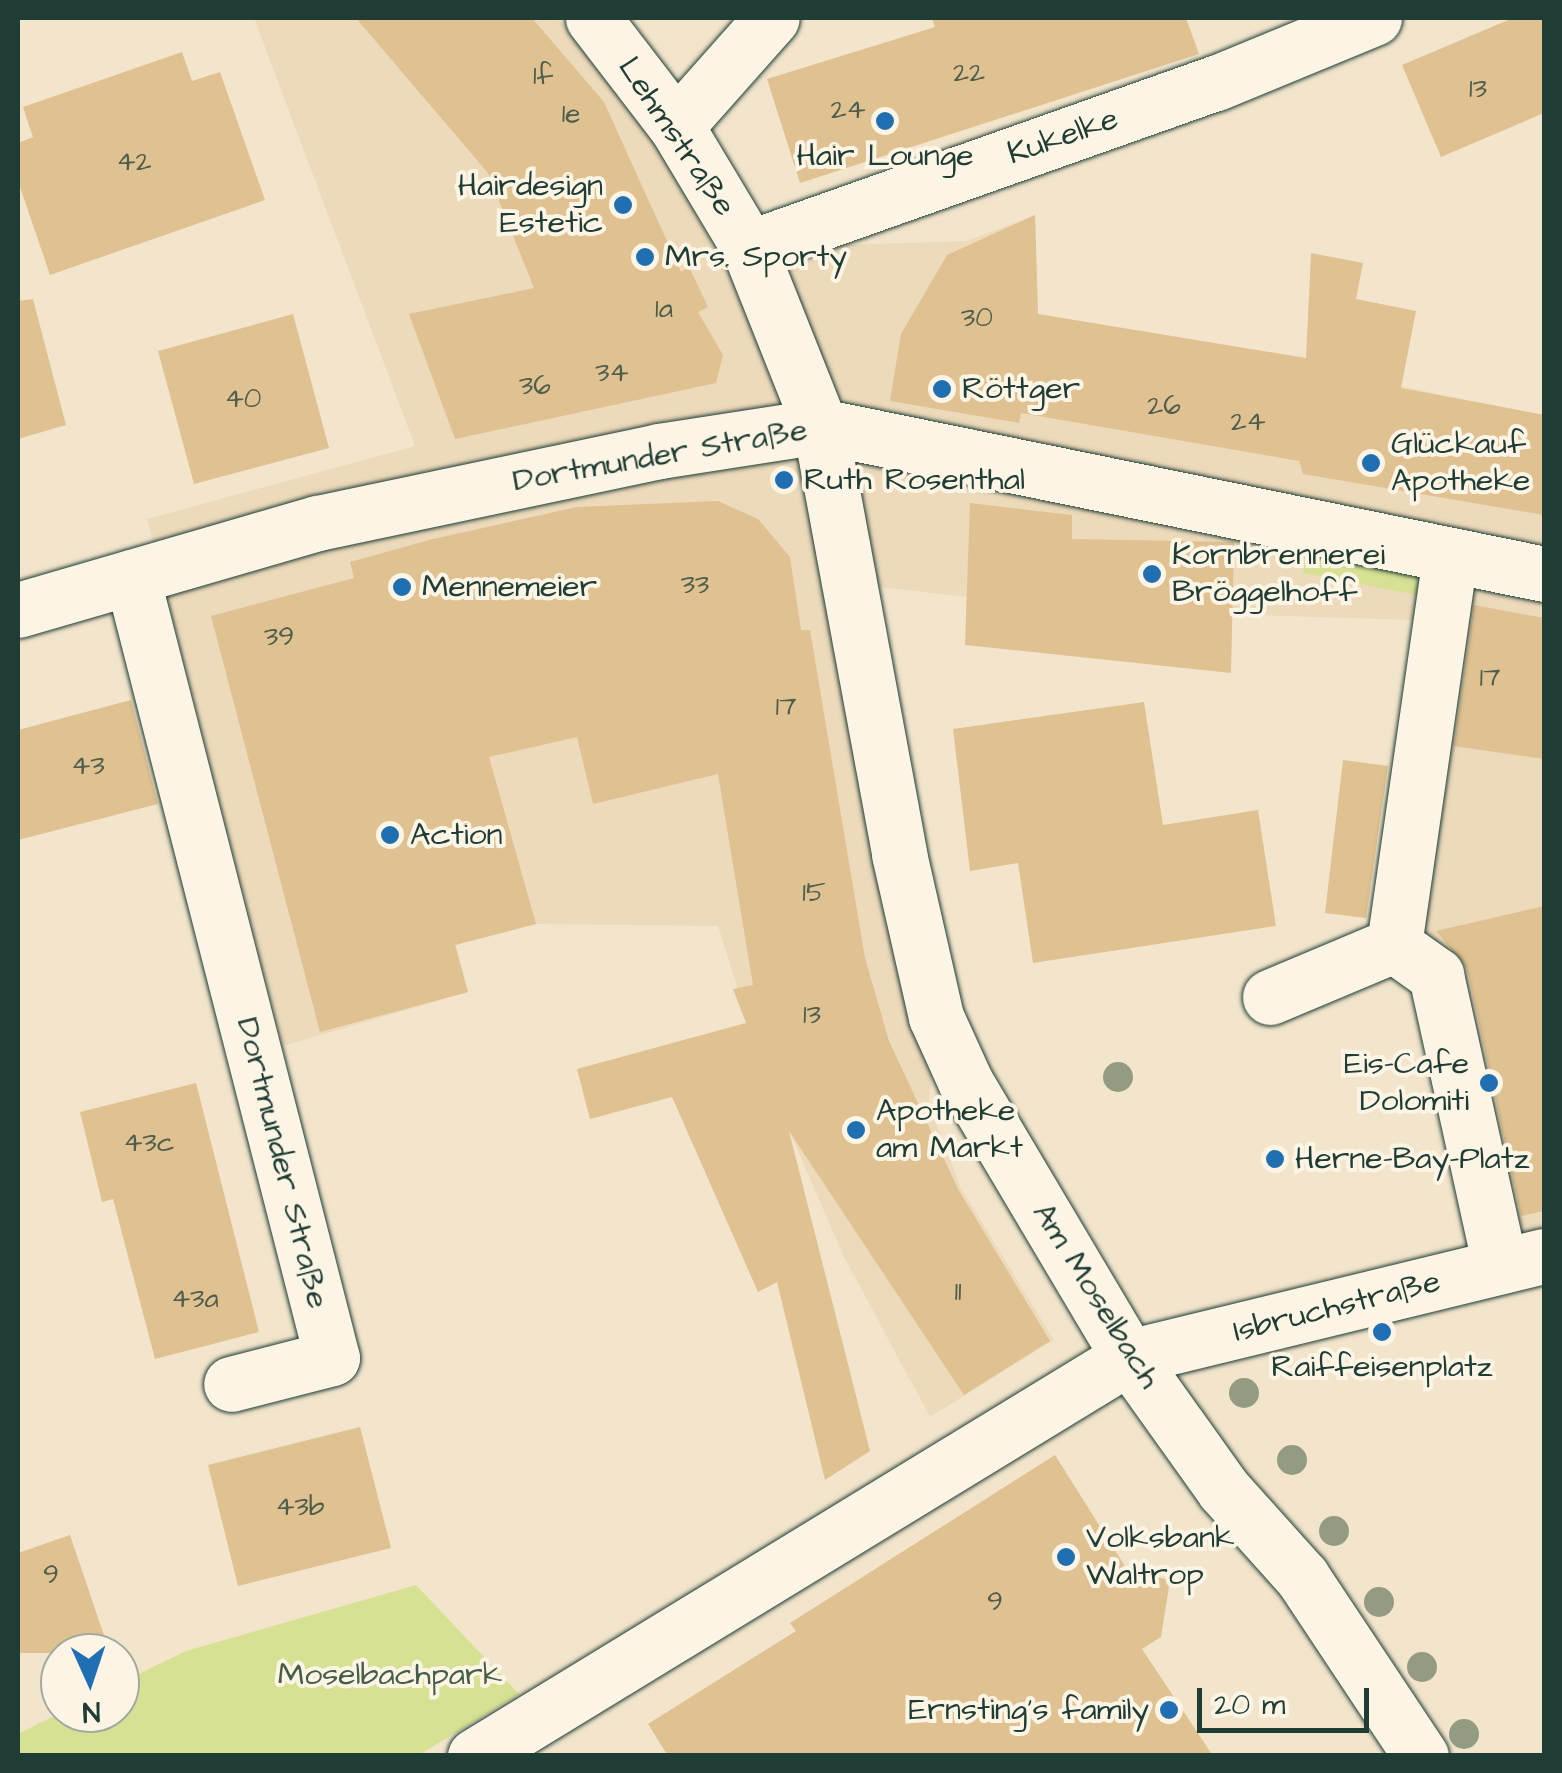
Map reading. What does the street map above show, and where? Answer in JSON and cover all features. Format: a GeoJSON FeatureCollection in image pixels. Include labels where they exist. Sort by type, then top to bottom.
{"type":"FeatureCollection","features":[{"type":"Feature","properties":{"kind":"street","name":"Lehmstraße"},"geometry":{"type":"LineString","coordinates":[[594,18],[676,126],[749,248],[820,426]]}},
{"type":"Feature","properties":{"kind":"street"},"geometry":{"type":"LineString","coordinates":[[676,126],[772,18]]}},
{"type":"Feature","properties":{"kind":"street","name":"Kukelke"},"geometry":{"type":"LineString","coordinates":[[749,248],[1216,83],[1374,18]]}},
{"type":"Feature","properties":{"kind":"street","name":"Dortmunder Straße"},"geometry":{"type":"LineString","coordinates":[[18,610],[318,523],[659,451],[820,426],[1544,574]]}},
{"type":"Feature","properties":{"kind":"street","name":"Am Moselbach"},"geometry":{"type":"LineString","coordinates":[[820,426],[936,1017],[966,1083],[1129,1357],[1224,1490],[1302,1577],[1422,1756]]}},
{"type":"Feature","properties":{"kind":"street"},"geometry":{"type":"LineString","coordinates":[[1394,945],[1450,554]]}},
{"type":"Feature","properties":{"kind":"street","name":"Dortmunder Straße"},"geometry":{"type":"LineString","coordinates":[[132,577],[332,1358],[231,1384]]}},
{"type":"Feature","properties":{"kind":"street"},"geometry":{"type":"LineString","coordinates":[[1270,997],[1394,945]]}},
{"type":"Feature","properties":{"kind":"street"},"geometry":{"type":"LineString","coordinates":[[1394,945],[1436,975],[1522,1261]]}},
{"type":"Feature","properties":{"kind":"street","name":"Isbruchstraße"},"geometry":{"type":"LineString","coordinates":[[475,1756],[1129,1357],[1522,1261]]}},
{"type":"Feature","properties":{"kind":"shaded area"},"geometry":{"type":"Polygon","coordinates":[[[254,18],[557,18],[676,126],[750,248],[967,241],[1035,215],[1038,314],[1544,415],[1544,1256],[1500,1266],[1436,975],[1394,945],[1439,621],[1070,609],[854,584],[936,1017],[929,1104],[961,1188],[1054,1340],[930,1417],[843,1255],[765,1075],[718,926],[536,924],[456,945],[468,992],[283,1046],[147,519],[415,446],[254,18]]]}},
{"type":"Feature","properties":{"kind":"green space"},"geometry":{"type":"Polygon","coordinates":[[[1308,539],[1429,563],[1423,596],[1303,573],[1308,539]]]}},
{"type":"Feature","properties":{"kind":"green space","name":"Moselbachpark"},"geometry":{"type":"Polygon","coordinates":[[[416,1585],[519,1694],[419,1755],[18,1755],[18,1734],[40,1723],[40,1733],[140,1733],[140,1673],[186,1651],[416,1585]]]}},
{"type":"Feature","properties":{"kind":"building"},"geometry":{"type":"Polygon","coordinates":[[[356,18],[532,18],[604,102],[681,272],[689,267],[708,307],[698,312],[723,355],[716,383],[455,439],[409,314],[534,288],[488,173],[356,18]]]}},
{"type":"Feature","properties":{"kind":"building"},"geometry":{"type":"Polygon","coordinates":[[[932,18],[1186,18],[1199,54],[800,183],[767,79],[935,27],[932,18]]]}},
{"type":"Feature","properties":{"kind":"building"},"geometry":{"type":"Polygon","coordinates":[[[1513,18],[1544,18],[1544,113],[1441,157],[1402,65],[1513,18]]]}},
{"type":"Feature","properties":{"kind":"building"},"geometry":{"type":"Polygon","coordinates":[[[182,52],[192,81],[220,72],[265,200],[50,275],[18,181],[18,143],[33,137],[23,107],[182,52]]]}},
{"type":"Feature","properties":{"kind":"building"},"geometry":{"type":"Polygon","coordinates":[[[1035,215],[1038,314],[1306,358],[1311,253],[1363,263],[1356,299],[1416,311],[1401,388],[1544,415],[1544,515],[1303,474],[1299,461],[1021,413],[1019,423],[890,401],[901,334],[947,255],[1035,215]]]}},
{"type":"Feature","properties":{"kind":"building"},"geometry":{"type":"Polygon","coordinates":[[[33,299],[66,425],[18,439],[18,301],[33,299]]]}},
{"type":"Feature","properties":{"kind":"building"},"geometry":{"type":"Polygon","coordinates":[[[293,314],[329,448],[194,484],[158,351],[293,314]]]}},
{"type":"Feature","properties":{"kind":"building"},"geometry":{"type":"Polygon","coordinates":[[[718,501],[758,519],[790,557],[801,630],[810,630],[865,958],[889,1041],[958,1189],[1050,1341],[964,1395],[789,1131],[870,1451],[825,1480],[777,1282],[758,1292],[672,1097],[590,1119],[577,1069],[746,1023],[733,989],[753,985],[718,774],[593,804],[577,737],[489,757],[536,924],[455,945],[468,992],[320,1032],[211,616],[354,578],[350,562],[433,539],[577,507],[718,501]]]}},
{"type":"Feature","properties":{"kind":"building"},"geometry":{"type":"Polygon","coordinates":[[[970,503],[1072,515],[1072,539],[1234,542],[1231,673],[965,645],[970,503]]]}},
{"type":"Feature","properties":{"kind":"building"},"geometry":{"type":"Polygon","coordinates":[[[1474,605],[1544,618],[1544,759],[1454,746],[1474,605]]]}},
{"type":"Feature","properties":{"kind":"building"},"geometry":{"type":"Polygon","coordinates":[[[131,700],[158,804],[18,840],[18,730],[131,700]]]}},
{"type":"Feature","properties":{"kind":"building"},"geometry":{"type":"Polygon","coordinates":[[[1144,702],[1163,825],[1258,810],[1276,926],[1033,963],[1018,863],[970,871],[953,729],[1144,702]]]}},
{"type":"Feature","properties":{"kind":"building"},"geometry":{"type":"Polygon","coordinates":[[[1343,760],[1388,766],[1366,918],[1325,913],[1343,760]]]}},
{"type":"Feature","properties":{"kind":"building"},"geometry":{"type":"Polygon","coordinates":[[[1544,906],[1544,1211],[1521,1216],[1467,968],[1436,931],[1544,906]]]}},
{"type":"Feature","properties":{"kind":"building"},"geometry":{"type":"Polygon","coordinates":[[[196,1083],[259,1332],[155,1359],[113,1199],[102,1202],[80,1112],[196,1083]]]}},
{"type":"Feature","properties":{"kind":"building"},"geometry":{"type":"Polygon","coordinates":[[[360,1427],[391,1548],[238,1586],[208,1465],[360,1427]]]}},
{"type":"Feature","properties":{"kind":"building"},"geometry":{"type":"Polygon","coordinates":[[[1055,1455],[1128,1571],[1170,1580],[1161,1637],[1142,1649],[1213,1756],[668,1756],[648,1724],[796,1631],[790,1623],[1055,1455]]]}},
{"type":"Feature","properties":{"kind":"building"},"geometry":{"type":"Polygon","coordinates":[[[70,1535],[103,1633],[40,1633],[40,1653],[18,1653],[18,1553],[70,1535]]]}},
{"type":"Feature","properties":{"kind":"place","name":"Hair Lounge"},"geometry":{"type":"Point","coordinates":[885,121]}},
{"type":"Feature","properties":{"kind":"place","name":"Hairdesign Estetic"},"geometry":{"type":"Point","coordinates":[623,205]}},
{"type":"Feature","properties":{"kind":"place","name":"Mrs. Sporty"},"geometry":{"type":"Point","coordinates":[645,257]}},
{"type":"Feature","properties":{"kind":"place","name":"Röttger"},"geometry":{"type":"Point","coordinates":[942,389]}},
{"type":"Feature","properties":{"kind":"place","name":"Glückauf Apotheke"},"geometry":{"type":"Point","coordinates":[1371,463]}},
{"type":"Feature","properties":{"kind":"place","name":"Ruth Rosenthal"},"geometry":{"type":"Point","coordinates":[784,480]}},
{"type":"Feature","properties":{"kind":"place","name":"Kornbrennerei Bröggelhoff"},"geometry":{"type":"Point","coordinates":[1152,574]}},
{"type":"Feature","properties":{"kind":"place","name":"Mennemeier"},"geometry":{"type":"Point","coordinates":[402,587]}},
{"type":"Feature","properties":{"kind":"place","name":"Action"},"geometry":{"type":"Point","coordinates":[390,835]}},
{"type":"Feature","properties":{"kind":"place","name":"Eis-Cafe Dolomiti"},"geometry":{"type":"Point","coordinates":[1489,1083]}},
{"type":"Feature","properties":{"kind":"place","name":"Apotheke am Markt"},"geometry":{"type":"Point","coordinates":[856,1130]}},
{"type":"Feature","properties":{"kind":"place","name":"Herne-Bay-Platz"},"geometry":{"type":"Point","coordinates":[1275,1159]}},
{"type":"Feature","properties":{"kind":"place","name":"Raiffeisenplatz"},"geometry":{"type":"Point","coordinates":[1382,1332]}},
{"type":"Feature","properties":{"kind":"place","name":"Volksbank Waltrop"},"geometry":{"type":"Point","coordinates":[1066,1557]}},
{"type":"Feature","properties":{"kind":"place","name":"Ernsting's family"},"geometry":{"type":"Point","coordinates":[1169,1710]}}]}
